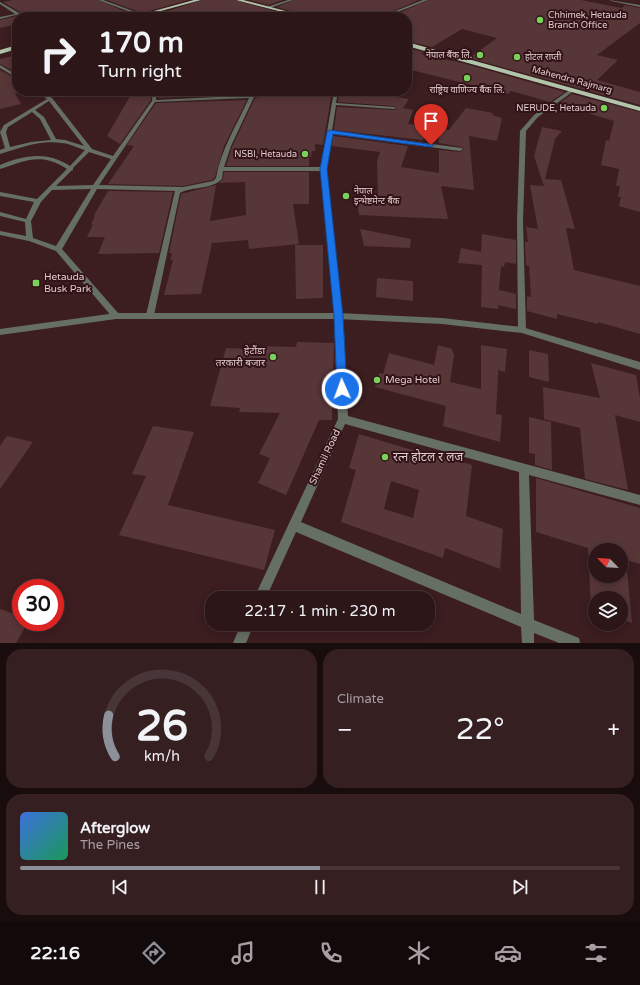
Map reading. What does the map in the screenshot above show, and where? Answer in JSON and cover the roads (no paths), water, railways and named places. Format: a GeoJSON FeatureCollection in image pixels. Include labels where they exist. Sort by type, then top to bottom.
{"type":"FeatureCollection","features":[{"type":"Feature","properties":{"kind":"highway"},"geometry":{"type":"LineString","coordinates":[[154,12],[199,0]]}},
{"type":"Feature","properties":{"kind":"highway"},"geometry":{"type":"LineString","coordinates":[[238,0],[288,12]]}},
{"type":"Feature","properties":{"kind":"highway","name":"Mahendra Rajmarg"},"geometry":{"type":"LineString","coordinates":[[412,45],[640,108]]}},
{"type":"Feature","properties":{"kind":"highway"},"geometry":{"type":"LineString","coordinates":[[0,52],[12,48]]}},
{"type":"Feature","properties":{"kind":"street"},"geometry":{"type":"LineString","coordinates":[[100,0],[134,12]]}},
{"type":"Feature","properties":{"kind":"street"},"geometry":{"type":"LineString","coordinates":[[269,7],[291,0]]}},
{"type":"Feature","properties":{"kind":"street"},"geometry":{"type":"LineString","coordinates":[[395,12],[426,0]]}},
{"type":"Feature","properties":{"kind":"street"},"geometry":{"type":"LineString","coordinates":[[611,0],[640,6]]}},
{"type":"Feature","properties":{"kind":"street"},"geometry":{"type":"LineString","coordinates":[[0,3],[15,12]]}},
{"type":"Feature","properties":{"kind":"street"},"geometry":{"type":"LineString","coordinates":[[0,18],[12,15]]}},
{"type":"Feature","properties":{"kind":"street"},"geometry":{"type":"LineString","coordinates":[[0,66],[12,74]]}},
{"type":"Feature","properties":{"kind":"street"},"geometry":{"type":"LineString","coordinates":[[522,330],[520,221],[524,131],[536,116],[573,90]]}},
{"type":"Feature","properties":{"kind":"street"},"geometry":{"type":"LineString","coordinates":[[46,96],[50,99],[89,149]]}},
{"type":"Feature","properties":{"kind":"street"},"geometry":{"type":"LineString","coordinates":[[58,249],[95,187],[154,100],[154,96]]}},
{"type":"Feature","properties":{"kind":"street"},"geometry":{"type":"LineString","coordinates":[[53,188],[95,187],[182,189],[213,184],[219,179],[220,169],[233,134],[252,96],[154,100]]}},
{"type":"Feature","properties":{"kind":"street","name":"Shamil Road"},"geometry":{"type":"LineString","coordinates":[[263,591],[343,419],[338,316],[324,169],[336,96]]}},
{"type":"Feature","properties":{"kind":"street"},"geometry":{"type":"LineString","coordinates":[[8,149],[3,132],[6,126],[50,99]]}},
{"type":"Feature","properties":{"kind":"street"},"geometry":{"type":"LineString","coordinates":[[335,104],[394,108]]}},
{"type":"Feature","properties":{"kind":"street"},"geometry":{"type":"LineString","coordinates":[[32,110],[42,118],[54,141]]}},
{"type":"Feature","properties":{"kind":"street"},"geometry":{"type":"LineString","coordinates":[[330,132],[460,149]]}},
{"type":"Feature","properties":{"kind":"street"},"geometry":{"type":"LineString","coordinates":[[0,152],[8,149],[54,141],[89,149],[114,158]]}},
{"type":"Feature","properties":{"kind":"street"},"geometry":{"type":"LineString","coordinates":[[30,239],[28,221],[38,202],[89,149]]}},
{"type":"Feature","properties":{"kind":"street"},"geometry":{"type":"LineString","coordinates":[[0,167],[14,161],[33,156],[52,159],[71,169]]}},
{"type":"Feature","properties":{"kind":"street"},"geometry":{"type":"LineString","coordinates":[[220,169],[324,169]]}},
{"type":"Feature","properties":{"kind":"street"},"geometry":{"type":"LineString","coordinates":[[150,315],[170,224],[173,202],[177,192],[182,189]]}},
{"type":"Feature","properties":{"kind":"street"},"geometry":{"type":"LineString","coordinates":[[0,194],[38,202]]}},
{"type":"Feature","properties":{"kind":"street"},"geometry":{"type":"LineString","coordinates":[[0,214],[28,221]]}},
{"type":"Feature","properties":{"kind":"street"},"geometry":{"type":"LineString","coordinates":[[0,233],[30,239],[58,249],[116,316]]}},
{"type":"Feature","properties":{"kind":"street"},"geometry":{"type":"LineString","coordinates":[[0,332],[116,316],[150,315],[338,316],[442,321],[522,330],[640,366]]}},
{"type":"Feature","properties":{"kind":"street"},"geometry":{"type":"LineString","coordinates":[[343,419],[640,500]]}},
{"type":"Feature","properties":{"kind":"street"},"geometry":{"type":"LineString","coordinates":[[524,468],[528,643]]}},
{"type":"Feature","properties":{"kind":"street"},"geometry":{"type":"LineString","coordinates":[[294,525],[574,643]]}},
{"type":"Feature","properties":{"kind":"street"},"geometry":{"type":"LineString","coordinates":[[239,643],[245,631]]}},
{"type":"Feature","properties":{"kind":"place","name":"Chhimek, Hetauda Branch Office"},"geometry":{"type":"Point","coordinates":[540,20]}},
{"type":"Feature","properties":{"kind":"place","name":"नेपाल बैंक लि."},"geometry":{"type":"Point","coordinates":[480,55]}},
{"type":"Feature","properties":{"kind":"place","name":"होटल राप्ती"},"geometry":{"type":"Point","coordinates":[517,57]}},
{"type":"Feature","properties":{"kind":"place","name":"राष्ट्रिय वाणिज्य बैंक लि."},"geometry":{"type":"Point","coordinates":[467,78]}},
{"type":"Feature","properties":{"kind":"place","name":"NERUDE, Hetauda"},"geometry":{"type":"Point","coordinates":[604,108]}},
{"type":"Feature","properties":{"kind":"place","name":"NSBI, Hetauda"},"geometry":{"type":"Point","coordinates":[305,154]}},
{"type":"Feature","properties":{"kind":"place","name":"नेपाल इन्भेष्टमेन्ट बैंक"},"geometry":{"type":"Point","coordinates":[346,196]}},
{"type":"Feature","properties":{"kind":"place","name":"Hetauda Busk Park"},"geometry":{"type":"Point","coordinates":[36,283]}},
{"type":"Feature","properties":{"kind":"place","name":"हेटौंडा तरकारी बजार"},"geometry":{"type":"Point","coordinates":[273,357]}},
{"type":"Feature","properties":{"kind":"place","name":"Mega Hotel"},"geometry":{"type":"Point","coordinates":[377,380]}},
{"type":"Feature","properties":{"kind":"place","name":"रत्‍न होटल र लज"},"geometry":{"type":"Point","coordinates":[385,457]}}]}
